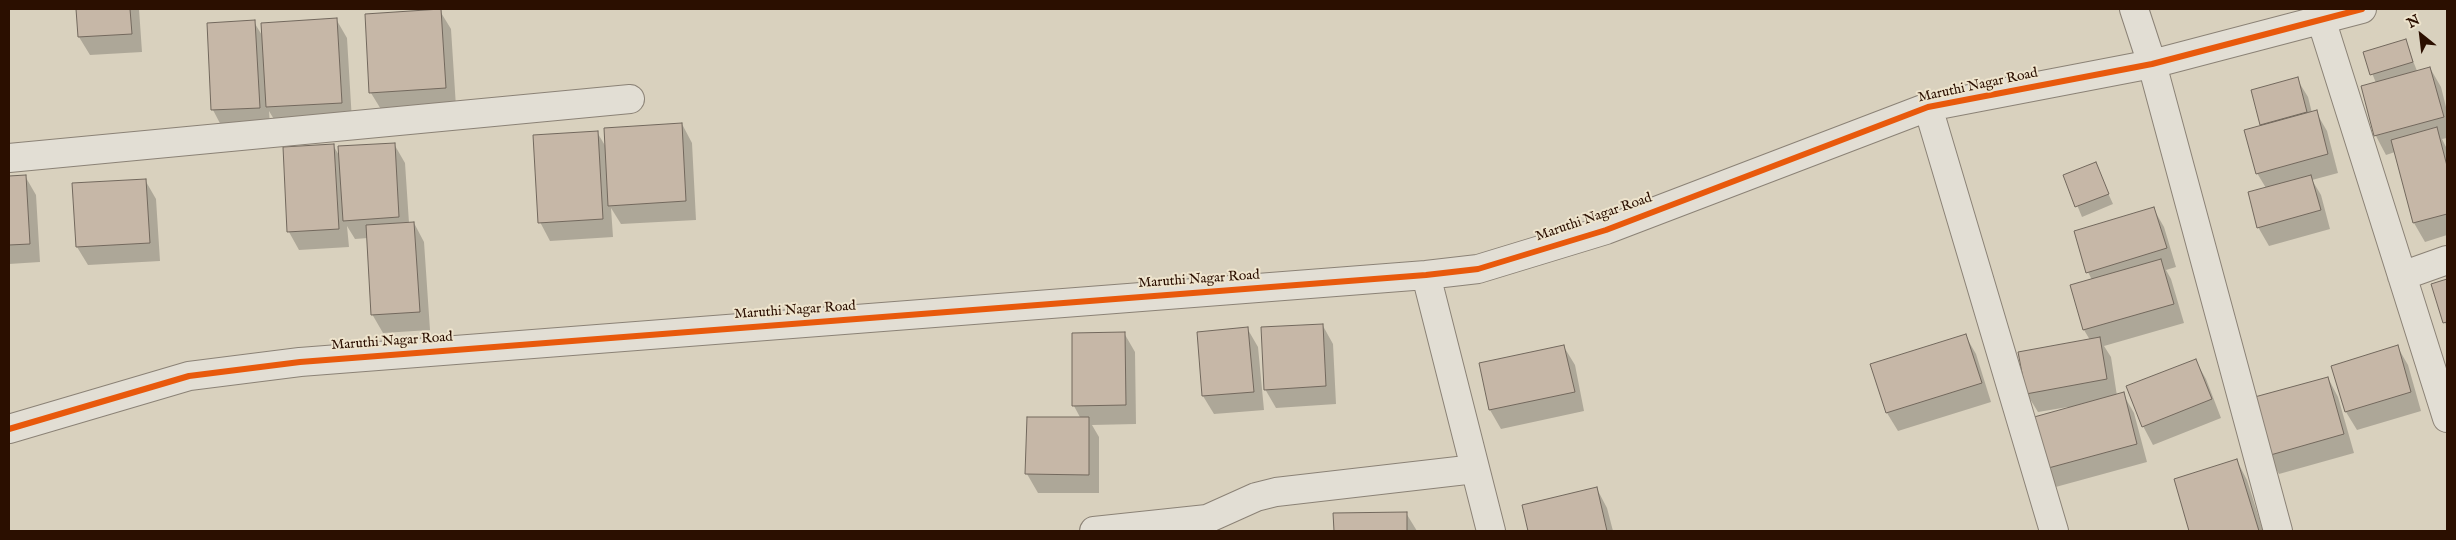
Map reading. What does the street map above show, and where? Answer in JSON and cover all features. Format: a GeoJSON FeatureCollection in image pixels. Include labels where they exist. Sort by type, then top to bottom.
{"type":"FeatureCollection","features":[{"type":"Feature","properties":{"kind":"street"},"geometry":{"type":"LineString","coordinates":[[2134,9],[2152,64],[2278,531]]}},
{"type":"Feature","properties":{"kind":"street","name":"Maruthi Nagar Road"},"geometry":{"type":"LineString","coordinates":[[9,429],[189,376],[300,362],[1426,275],[1478,269],[1606,230],[1928,107],[2152,64],[2362,9]]}},
{"type":"Feature","properties":{"kind":"street"},"geometry":{"type":"LineString","coordinates":[[2321,19],[2447,418]]}},
{"type":"Feature","properties":{"kind":"street"},"geometry":{"type":"LineString","coordinates":[[9,158],[630,99]]}},
{"type":"Feature","properties":{"kind":"street"},"geometry":{"type":"LineString","coordinates":[[1928,107],[2054,531]]}},
{"type":"Feature","properties":{"kind":"street"},"geometry":{"type":"LineString","coordinates":[[2402,276],[2447,260]]}},
{"type":"Feature","properties":{"kind":"street"},"geometry":{"type":"LineString","coordinates":[[1426,275],[1491,531]]}},
{"type":"Feature","properties":{"kind":"street"},"geometry":{"type":"LineString","coordinates":[[1094,531],[1206,519],[1256,497],[1276,492],[1475,469]]}},
{"type":"Feature","properties":{"kind":"building"},"geometry":{"type":"Polygon","coordinates":[[[76,9],[130,9],[132,34],[78,37],[76,9]]]}},
{"type":"Feature","properties":{"kind":"building"},"geometry":{"type":"Polygon","coordinates":[[[441,9],[446,88],[369,93],[365,14],[441,9]]]}},
{"type":"Feature","properties":{"kind":"building"},"geometry":{"type":"Polygon","coordinates":[[[337,18],[342,103],[266,107],[261,23],[337,18]]]}},
{"type":"Feature","properties":{"kind":"building"},"geometry":{"type":"Polygon","coordinates":[[[255,20],[260,108],[211,110],[207,23],[255,20]]]}},
{"type":"Feature","properties":{"kind":"building"},"geometry":{"type":"Polygon","coordinates":[[[2406,39],[2413,62],[2370,75],[2363,52],[2406,39]]]}},
{"type":"Feature","properties":{"kind":"building"},"geometry":{"type":"Polygon","coordinates":[[[2430,67],[2444,117],[2374,136],[2361,86],[2430,67]]]}},
{"type":"Feature","properties":{"kind":"building"},"geometry":{"type":"Polygon","coordinates":[[[2298,77],[2307,112],[2260,125],[2251,90],[2298,77]]]}},
{"type":"Feature","properties":{"kind":"building"},"geometry":{"type":"Polygon","coordinates":[[[2317,110],[2328,154],[2256,174],[2244,130],[2317,110]]]}},
{"type":"Feature","properties":{"kind":"building"},"geometry":{"type":"Polygon","coordinates":[[[682,123],[686,201],[608,206],[604,128],[682,123]]]}},
{"type":"Feature","properties":{"kind":"building"},"geometry":{"type":"Polygon","coordinates":[[[2437,127],[2447,166],[2447,214],[2413,223],[2391,140],[2437,127]]]}},
{"type":"Feature","properties":{"kind":"building"},"geometry":{"type":"Polygon","coordinates":[[[598,131],[603,219],[538,223],[533,135],[598,131]]]}},
{"type":"Feature","properties":{"kind":"building"},"geometry":{"type":"Polygon","coordinates":[[[395,143],[399,217],[343,221],[338,146],[395,143]]]}},
{"type":"Feature","properties":{"kind":"building"},"geometry":{"type":"Polygon","coordinates":[[[334,144],[339,229],[287,232],[283,147],[334,144]]]}},
{"type":"Feature","properties":{"kind":"building"},"geometry":{"type":"Polygon","coordinates":[[[2096,162],[2109,194],[2075,207],[2063,175],[2096,162]]]}},
{"type":"Feature","properties":{"kind":"building"},"geometry":{"type":"Polygon","coordinates":[[[26,175],[30,244],[9,245],[9,176],[26,175]]]}},
{"type":"Feature","properties":{"kind":"building"},"geometry":{"type":"Polygon","coordinates":[[[2311,175],[2321,210],[2257,228],[2248,192],[2311,175]]]}},
{"type":"Feature","properties":{"kind":"building"},"geometry":{"type":"Polygon","coordinates":[[[146,179],[150,243],[76,247],[72,183],[146,179]]]}},
{"type":"Feature","properties":{"kind":"building"},"geometry":{"type":"Polygon","coordinates":[[[2154,207],[2167,248],[2086,273],[2074,231],[2154,207]]]}},
{"type":"Feature","properties":{"kind":"building"},"geometry":{"type":"Polygon","coordinates":[[[414,222],[420,312],[371,315],[366,225],[414,222]]]}},
{"type":"Feature","properties":{"kind":"building"},"geometry":{"type":"Polygon","coordinates":[[[2161,259],[2174,304],[2083,330],[2070,285],[2161,259]]]}},
{"type":"Feature","properties":{"kind":"building"},"geometry":{"type":"Polygon","coordinates":[[[2447,279],[2447,322],[2443,323],[2431,284],[2447,279]]]}},
{"type":"Feature","properties":{"kind":"building"},"geometry":{"type":"Polygon","coordinates":[[[1323,324],[1326,386],[1264,390],[1261,327],[1323,324]]]}},
{"type":"Feature","properties":{"kind":"building"},"geometry":{"type":"Polygon","coordinates":[[[1248,327],[1254,392],[1202,396],[1197,332],[1248,327]]]}},
{"type":"Feature","properties":{"kind":"building"},"geometry":{"type":"Polygon","coordinates":[[[1125,332],[1126,405],[1072,406],[1072,333],[1125,332]]]}},
{"type":"Feature","properties":{"kind":"building"},"geometry":{"type":"Polygon","coordinates":[[[1966,334],[1982,383],[1886,413],[1870,364],[1966,334]]]}},
{"type":"Feature","properties":{"kind":"building"},"geometry":{"type":"Polygon","coordinates":[[[2100,337],[2107,379],[2026,394],[2018,352],[2100,337]]]}},
{"type":"Feature","properties":{"kind":"building"},"geometry":{"type":"Polygon","coordinates":[[[1564,345],[1575,392],[1489,410],[1479,363],[1564,345]]]}},
{"type":"Feature","properties":{"kind":"building"},"geometry":{"type":"Polygon","coordinates":[[[2398,345],[2411,392],[2345,412],[2331,366],[2398,345]]]}},
{"type":"Feature","properties":{"kind":"building"},"geometry":{"type":"Polygon","coordinates":[[[2196,359],[2212,399],[2142,427],[2126,386],[2196,359]]]}},
{"type":"Feature","properties":{"kind":"building"},"geometry":{"type":"Polygon","coordinates":[[[2328,377],[2344,434],[2267,456],[2251,398],[2328,377]]]}},
{"type":"Feature","properties":{"kind":"building"},"geometry":{"type":"Polygon","coordinates":[[[2124,392],[2137,444],[2041,470],[2027,419],[2124,392]]]}},
{"type":"Feature","properties":{"kind":"building"},"geometry":{"type":"Polygon","coordinates":[[[1027,417],[1089,417],[1089,475],[1025,474],[1027,417]]]}},
{"type":"Feature","properties":{"kind":"building"},"geometry":{"type":"Polygon","coordinates":[[[2237,459],[2259,531],[2189,531],[2174,479],[2237,459]]]}},
{"type":"Feature","properties":{"kind":"building"},"geometry":{"type":"Polygon","coordinates":[[[1597,487],[1607,531],[1528,531],[1522,505],[1597,487]]]}},
{"type":"Feature","properties":{"kind":"building"},"geometry":{"type":"Polygon","coordinates":[[[1407,512],[1407,531],[1334,531],[1333,513],[1407,512]]]}},
{"type":"Feature","properties":{"kind":"cycle path"},"geometry":{"type":"LineString","coordinates":[[9,429],[189,376],[300,362],[1426,275],[1478,269],[1606,230],[1928,107],[2152,64],[2362,9]]}}]}
